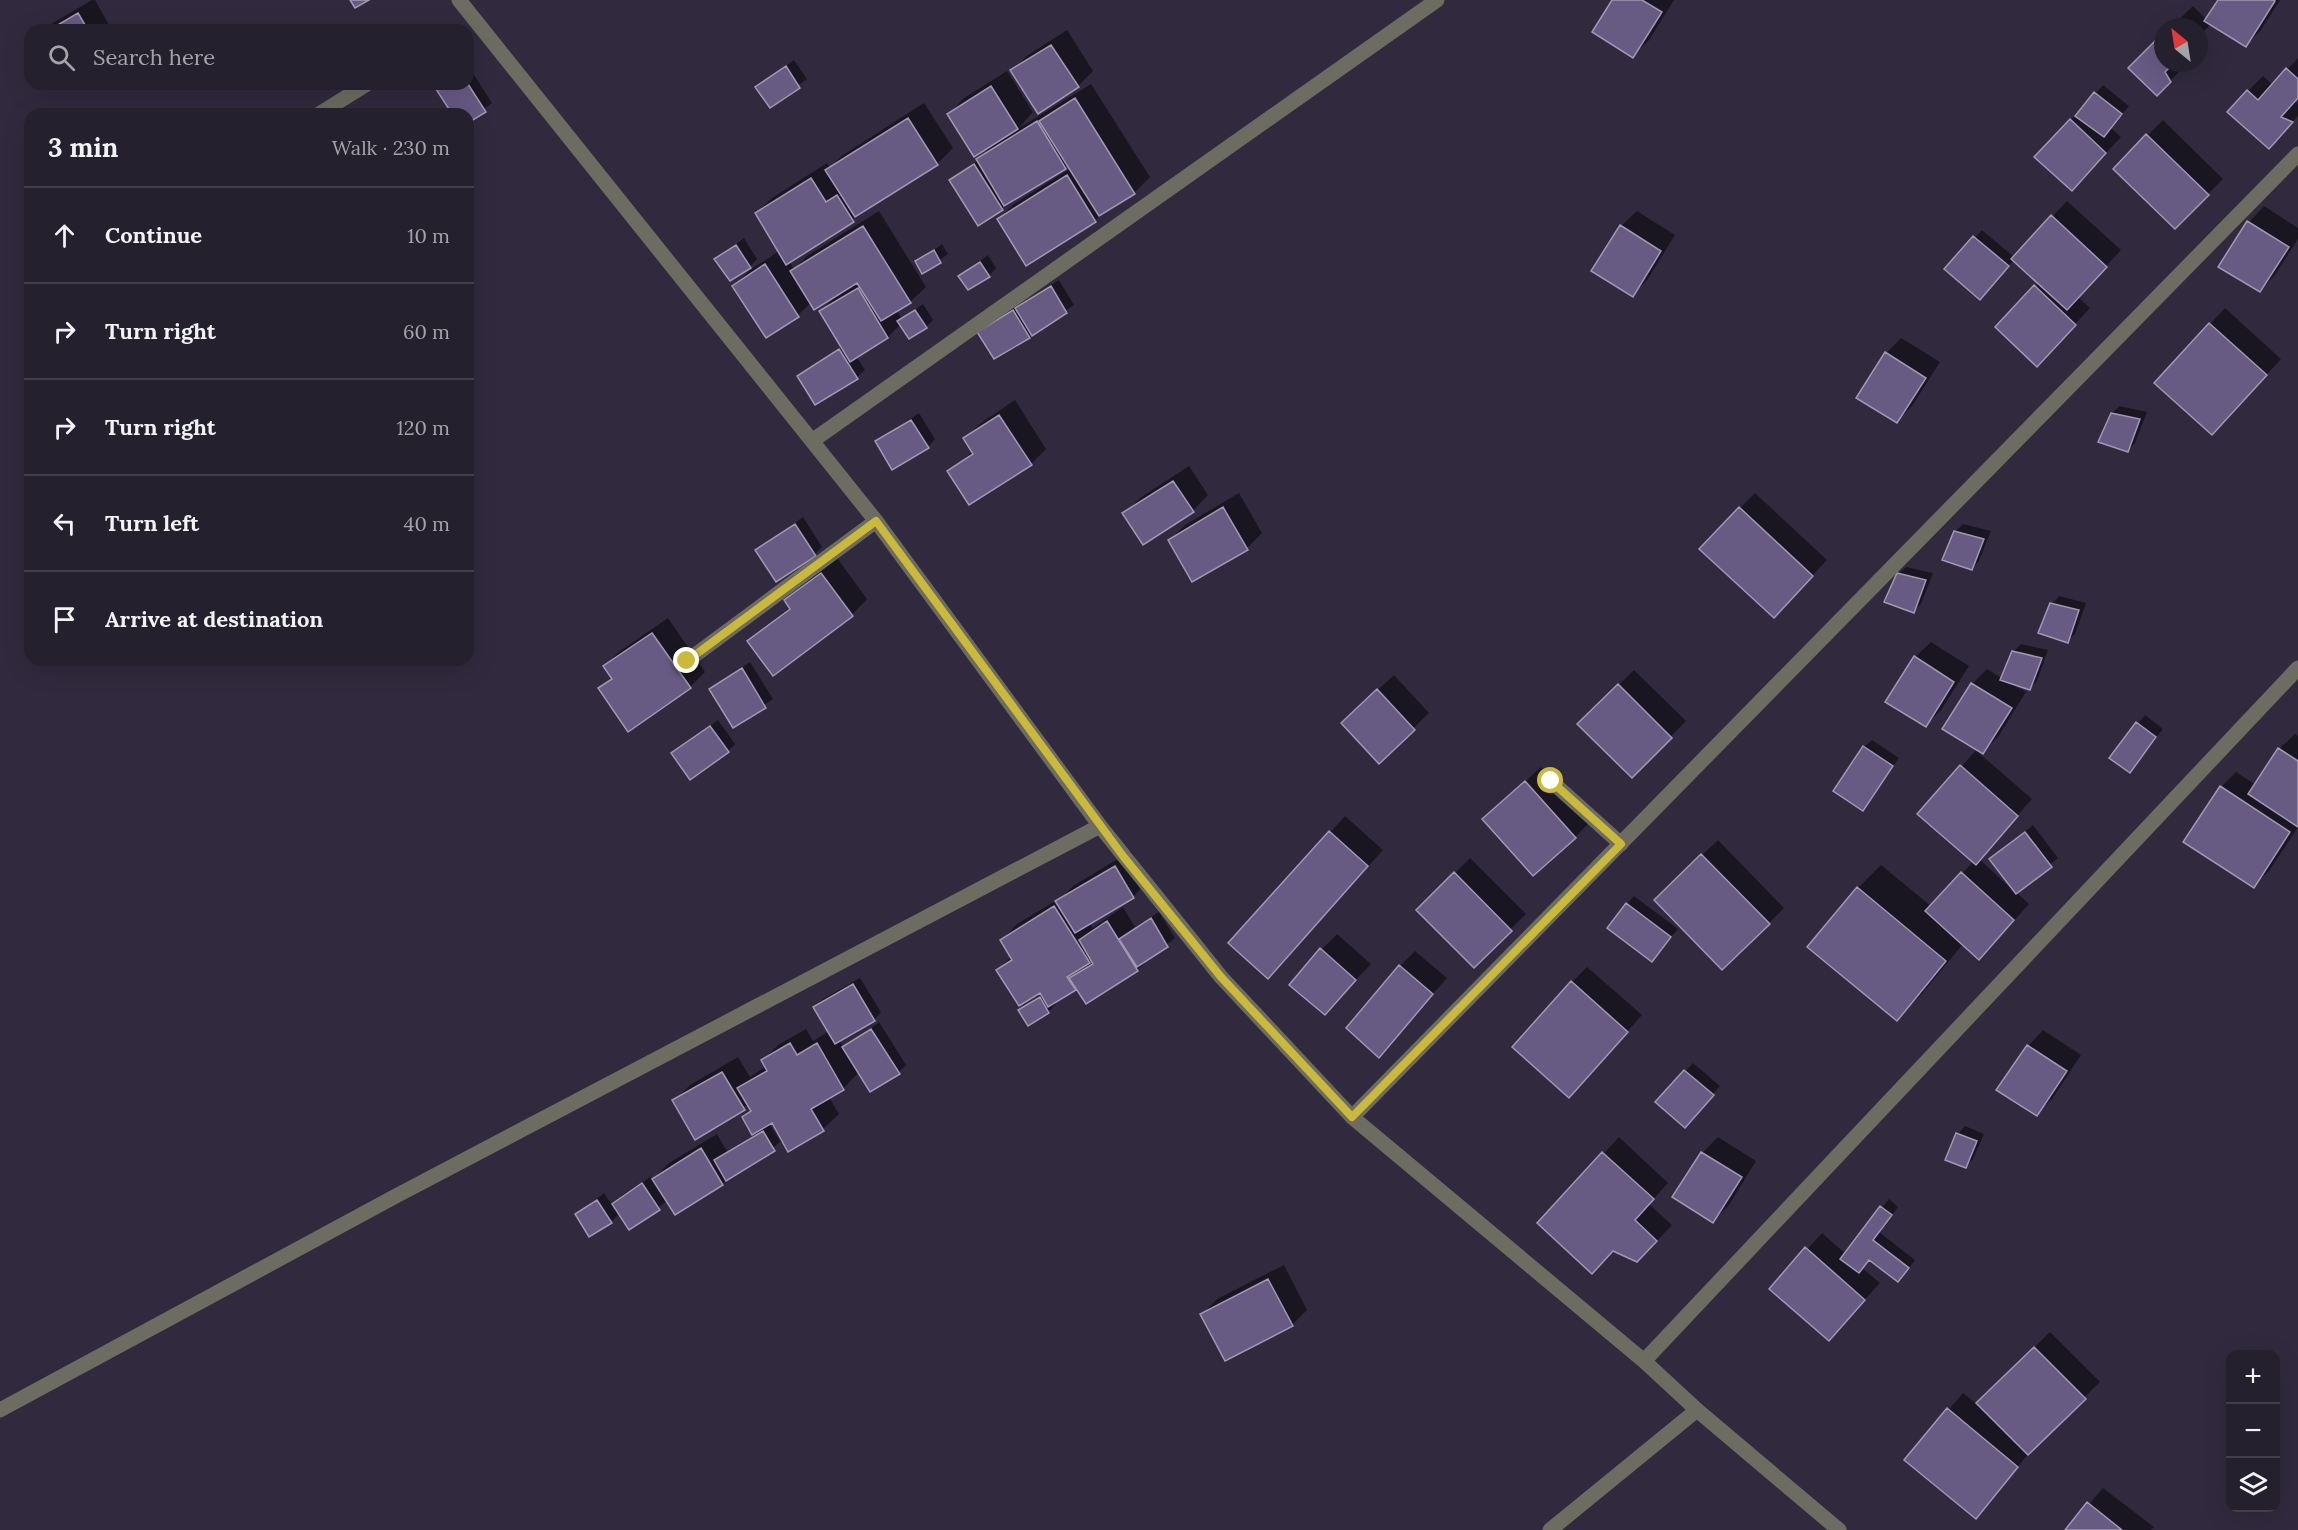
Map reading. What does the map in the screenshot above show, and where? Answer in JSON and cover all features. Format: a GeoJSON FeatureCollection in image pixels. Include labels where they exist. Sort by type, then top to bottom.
{"type":"FeatureCollection","features":[{"type":"Feature","properties":{"kind":"street"},"geometry":{"type":"LineString","coordinates":[[459,0],[471,24]]}},
{"type":"Feature","properties":{"kind":"street"},"geometry":{"type":"LineString","coordinates":[[812,441],[1437,0]]}},
{"type":"Feature","properties":{"kind":"street"},"geometry":{"type":"LineString","coordinates":[[474,29],[876,521],[1100,826],[1221,977],[1352,1117],[1644,1361],[1697,1410],[1839,1530]]}},
{"type":"Feature","properties":{"kind":"street"},"geometry":{"type":"LineString","coordinates":[[329,108],[357,90]]}},
{"type":"Feature","properties":{"kind":"street"},"geometry":{"type":"LineString","coordinates":[[1352,1117],[2298,154]]}},
{"type":"Feature","properties":{"kind":"street"},"geometry":{"type":"LineString","coordinates":[[687,661],[876,521]]}},
{"type":"Feature","properties":{"kind":"street"},"geometry":{"type":"LineString","coordinates":[[1644,1361],[2298,668]]}},
{"type":"Feature","properties":{"kind":"street"},"geometry":{"type":"LineString","coordinates":[[1551,781],[1621,844]]}},
{"type":"Feature","properties":{"kind":"street"},"geometry":{"type":"LineString","coordinates":[[0,1410],[384,1203],[1100,826]]}},
{"type":"Feature","properties":{"kind":"street"},"geometry":{"type":"LineString","coordinates":[[1550,1530],[1697,1410]]}},
{"type":"Feature","properties":{"kind":"building"},"geometry":{"type":"Polygon","coordinates":[[[350,0],[369,0],[355,8],[350,0]]]}},
{"type":"Feature","properties":{"kind":"building"},"geometry":{"type":"Polygon","coordinates":[[[1612,0],[1642,0],[1662,12],[1633,58],[1592,32],[1612,0]]]}},
{"type":"Feature","properties":{"kind":"building"},"geometry":{"type":"Polygon","coordinates":[[[2218,0],[2275,1],[2246,47],[2208,23],[2208,18],[2206,18],[2218,0]]]}},
{"type":"Feature","properties":{"kind":"building"},"geometry":{"type":"Polygon","coordinates":[[[78,13],[84,24],[59,24],[78,13]]]}},
{"type":"Feature","properties":{"kind":"building"},"geometry":{"type":"Polygon","coordinates":[[[2154,42],[2154,72],[2165,72],[2171,82],[2157,96],[2128,68],[2154,42]]]}},
{"type":"Feature","properties":{"kind":"building"},"geometry":{"type":"Polygon","coordinates":[[[1051,45],[1079,87],[1038,114],[1010,70],[1051,45]]]}},
{"type":"Feature","properties":{"kind":"building"},"geometry":{"type":"Polygon","coordinates":[[[786,66],[800,88],[770,108],[755,87],[786,66]]]}},
{"type":"Feature","properties":{"kind":"building"},"geometry":{"type":"Polygon","coordinates":[[[2286,68],[2298,79],[2298,98],[2281,117],[2293,122],[2269,149],[2227,112],[2247,90],[2258,100],[2286,68]]]}},
{"type":"Feature","properties":{"kind":"building"},"geometry":{"type":"Polygon","coordinates":[[[991,86],[1018,129],[974,157],[947,114],[991,86]]]}},
{"type":"Feature","properties":{"kind":"building"},"geometry":{"type":"Polygon","coordinates":[[[437,90],[472,90],[486,112],[474,119],[474,108],[448,108],[437,90]]]}},
{"type":"Feature","properties":{"kind":"building"},"geometry":{"type":"Polygon","coordinates":[[[2094,92],[2122,114],[2104,137],[2075,116],[2094,92]]]}},
{"type":"Feature","properties":{"kind":"building"},"geometry":{"type":"Polygon","coordinates":[[[1075,98],[1135,194],[1099,216],[1039,121],[1075,98]]]}},
{"type":"Feature","properties":{"kind":"building"},"geometry":{"type":"Polygon","coordinates":[[[908,118],[938,165],[855,217],[825,170],[908,118]]]}},
{"type":"Feature","properties":{"kind":"building"},"geometry":{"type":"Polygon","coordinates":[[[2070,119],[2106,153],[2072,191],[2034,157],[2070,119]]]}},
{"type":"Feature","properties":{"kind":"building"},"geometry":{"type":"Polygon","coordinates":[[[1037,121],[1066,169],[1004,206],[976,159],[1037,121]]]}},
{"type":"Feature","properties":{"kind":"building"},"geometry":{"type":"Polygon","coordinates":[[[2146,134],[2209,195],[2175,229],[2113,169],[2146,134]]]}},
{"type":"Feature","properties":{"kind":"building"},"geometry":{"type":"Polygon","coordinates":[[[974,164],[1003,210],[978,226],[949,180],[974,164]]]}},
{"type":"Feature","properties":{"kind":"building"},"geometry":{"type":"Polygon","coordinates":[[[1067,175],[1096,222],[1026,266],[997,219],[1067,175]]]}},
{"type":"Feature","properties":{"kind":"building"},"geometry":{"type":"Polygon","coordinates":[[[811,178],[826,202],[837,195],[854,222],[786,265],[755,213],[811,178]]]}},
{"type":"Feature","properties":{"kind":"building"},"geometry":{"type":"Polygon","coordinates":[[[2051,215],[2107,267],[2067,310],[2011,259],[2051,215]]]}},
{"type":"Feature","properties":{"kind":"building"},"geometry":{"type":"Polygon","coordinates":[[[2247,221],[2289,247],[2260,292],[2218,267],[2247,221]]]}},
{"type":"Feature","properties":{"kind":"building"},"geometry":{"type":"Polygon","coordinates":[[[1620,225],[1661,251],[1633,297],[1591,271],[1620,225]]]}},
{"type":"Feature","properties":{"kind":"building"},"geometry":{"type":"Polygon","coordinates":[[[863,226],[911,303],[881,321],[857,283],[814,310],[790,271],[863,226]]]}},
{"type":"Feature","properties":{"kind":"building"},"geometry":{"type":"Polygon","coordinates":[[[1973,236],[2009,266],[1980,300],[1944,269],[1973,236]]]}},
{"type":"Feature","properties":{"kind":"building"},"geometry":{"type":"Polygon","coordinates":[[[736,245],[751,268],[730,281],[714,259],[736,245]]]}},
{"type":"Feature","properties":{"kind":"building"},"geometry":{"type":"Polygon","coordinates":[[[934,250],[941,263],[922,274],[915,261],[934,250]]]}},
{"type":"Feature","properties":{"kind":"building"},"geometry":{"type":"Polygon","coordinates":[[[980,262],[990,277],[968,290],[958,276],[980,262]]]}},
{"type":"Feature","properties":{"kind":"building"},"geometry":{"type":"Polygon","coordinates":[[[765,264],[799,317],[766,338],[732,286],[765,264]]]}},
{"type":"Feature","properties":{"kind":"building"},"geometry":{"type":"Polygon","coordinates":[[[2034,285],[2076,325],[2037,367],[1995,327],[2034,285]]]}},
{"type":"Feature","properties":{"kind":"building"},"geometry":{"type":"Polygon","coordinates":[[[1051,286],[1067,313],[1032,336],[1015,308],[1051,286]]]}},
{"type":"Feature","properties":{"kind":"building"},"geometry":{"type":"Polygon","coordinates":[[[858,288],[888,338],[850,362],[819,311],[858,288]]]}},
{"type":"Feature","properties":{"kind":"building"},"geometry":{"type":"Polygon","coordinates":[[[915,310],[927,328],[909,339],[897,321],[915,310]]]}},
{"type":"Feature","properties":{"kind":"building"},"geometry":{"type":"Polygon","coordinates":[[[1013,310],[1030,338],[994,359],[977,332],[1013,310]]]}},
{"type":"Feature","properties":{"kind":"building"},"geometry":{"type":"Polygon","coordinates":[[[2209,323],[2267,375],[2212,435],[2154,383],[2209,323]]]}},
{"type":"Feature","properties":{"kind":"building"},"geometry":{"type":"Polygon","coordinates":[[[839,349],[858,379],[815,405],[797,376],[839,349]]]}},
{"type":"Feature","properties":{"kind":"building"},"geometry":{"type":"Polygon","coordinates":[[[1885,352],[1926,378],[1897,423],[1856,398],[1885,352]]]}},
{"type":"Feature","properties":{"kind":"building"},"geometry":{"type":"Polygon","coordinates":[[[2111,413],[2140,419],[2128,452],[2098,442],[2111,413]]]}},
{"type":"Feature","properties":{"kind":"building"},"geometry":{"type":"Polygon","coordinates":[[[999,415],[1032,465],[969,505],[947,471],[973,454],[963,438],[999,415]]]}},
{"type":"Feature","properties":{"kind":"building"},"geometry":{"type":"Polygon","coordinates":[[[911,420],[929,448],[892,470],[875,441],[911,420]]]}},
{"type":"Feature","properties":{"kind":"building"},"geometry":{"type":"Polygon","coordinates":[[[1173,481],[1194,512],[1143,545],[1122,513],[1173,481]]]}},
{"type":"Feature","properties":{"kind":"building"},"geometry":{"type":"Polygon","coordinates":[[[1223,507],[1248,550],[1192,582],[1168,540],[1223,507]]]}},
{"type":"Feature","properties":{"kind":"building"},"geometry":{"type":"Polygon","coordinates":[[[1739,507],[1813,576],[1774,618],[1699,549],[1739,507]]]}},
{"type":"Feature","properties":{"kind":"building"},"geometry":{"type":"Polygon","coordinates":[[[795,524],[816,556],[776,582],[755,550],[795,524]]]}},
{"type":"Feature","properties":{"kind":"building"},"geometry":{"type":"Polygon","coordinates":[[[1954,531],[1984,539],[1972,570],[1942,560],[1954,531]]]}},
{"type":"Feature","properties":{"kind":"building"},"geometry":{"type":"Polygon","coordinates":[[[821,573],[853,616],[773,676],[747,641],[790,609],[784,600],[821,573]]]}},
{"type":"Feature","properties":{"kind":"building"},"geometry":{"type":"Polygon","coordinates":[[[1897,573],[1926,580],[1914,613],[1884,602],[1897,573]]]}},
{"type":"Feature","properties":{"kind":"building"},"geometry":{"type":"Polygon","coordinates":[[[2050,603],[2079,610],[2068,643],[2038,633],[2050,603]]]}},
{"type":"Feature","properties":{"kind":"building"},"geometry":{"type":"Polygon","coordinates":[[[652,633],[691,688],[628,732],[598,688],[612,679],[603,666],[652,633]]]}},
{"type":"Feature","properties":{"kind":"building"},"geometry":{"type":"Polygon","coordinates":[[[2012,651],[2042,658],[2030,690],[2000,680],[2012,651]]]}},
{"type":"Feature","properties":{"kind":"building"},"geometry":{"type":"Polygon","coordinates":[[[1914,656],[1954,682],[1926,727],[1885,702],[1914,656]]]}},
{"type":"Feature","properties":{"kind":"building"},"geometry":{"type":"Polygon","coordinates":[[[742,668],[766,708],[733,728],[709,689],[742,668]]]}},
{"type":"Feature","properties":{"kind":"building"},"geometry":{"type":"Polygon","coordinates":[[[1971,683],[2012,708],[1983,754],[1942,729],[1971,683]]]}},
{"type":"Feature","properties":{"kind":"building"},"geometry":{"type":"Polygon","coordinates":[[[1618,684],[1672,738],[1632,778],[1577,724],[1618,684]]]}},
{"type":"Feature","properties":{"kind":"building"},"geometry":{"type":"Polygon","coordinates":[[[1377,689],[1415,730],[1379,764],[1341,723],[1377,689]]]}},
{"type":"Feature","properties":{"kind":"building"},"geometry":{"type":"Polygon","coordinates":[[[2136,722],[2156,737],[2130,773],[2109,758],[2136,722]]]}},
{"type":"Feature","properties":{"kind":"building"},"geometry":{"type":"Polygon","coordinates":[[[710,726],[729,752],[690,780],[671,753],[710,726]]]}},
{"type":"Feature","properties":{"kind":"building"},"geometry":{"type":"Polygon","coordinates":[[[1863,746],[1893,766],[1863,811],[1833,791],[1863,746]]]}},
{"type":"Feature","properties":{"kind":"building"},"geometry":{"type":"Polygon","coordinates":[[[2278,748],[2298,761],[2298,827],[2248,794],[2278,748]]]}},
{"type":"Feature","properties":{"kind":"building"},"geometry":{"type":"Polygon","coordinates":[[[1960,765],[2018,816],[1976,865],[1917,814],[1960,765]]]}},
{"type":"Feature","properties":{"kind":"building"},"geometry":{"type":"Polygon","coordinates":[[[1525,781],[1576,838],[1533,876],[1482,819],[1525,781]]]}},
{"type":"Feature","properties":{"kind":"building"},"geometry":{"type":"Polygon","coordinates":[[[2220,786],[2290,832],[2254,888],[2183,842],[2220,786]]]}},
{"type":"Feature","properties":{"kind":"building"},"geometry":{"type":"Polygon","coordinates":[[[1329,831],[1368,866],[1268,979],[1228,943],[1329,831]]]}},
{"type":"Feature","properties":{"kind":"building"},"geometry":{"type":"Polygon","coordinates":[[[2025,832],[2052,867],[2016,894],[1989,859],[2025,832]]]}},
{"type":"Feature","properties":{"kind":"building"},"geometry":{"type":"Polygon","coordinates":[[[1701,854],[1770,924],[1722,970],[1654,900],[1701,854]]]}},
{"type":"Feature","properties":{"kind":"building"},"geometry":{"type":"Polygon","coordinates":[[[1115,866],[1134,898],[1075,933],[1055,901],[1115,866]]]}},
{"type":"Feature","properties":{"kind":"building"},"geometry":{"type":"Polygon","coordinates":[[[1454,872],[1512,931],[1474,968],[1416,910],[1454,872]]]}},
{"type":"Feature","properties":{"kind":"building"},"geometry":{"type":"Polygon","coordinates":[[[1961,872],[2014,920],[1979,960],[1925,911],[1961,872]]]}},
{"type":"Feature","properties":{"kind":"building"},"geometry":{"type":"Polygon","coordinates":[[[1857,887],[1946,961],[1897,1021],[1807,947],[1857,887]]]}},
{"type":"Feature","properties":{"kind":"building"},"geometry":{"type":"Polygon","coordinates":[[[1626,903],[1671,937],[1652,962],[1607,928],[1626,903]]]}},
{"type":"Feature","properties":{"kind":"building"},"geometry":{"type":"Polygon","coordinates":[[[1054,906],[1090,963],[1067,977],[1076,990],[1048,1007],[1040,993],[1019,1006],[996,970],[1012,960],[1000,940],[1054,906]]]}},
{"type":"Feature","properties":{"kind":"building"},"geometry":{"type":"Polygon","coordinates":[[[1151,918],[1168,947],[1137,967],[1119,939],[1151,918]]]}},
{"type":"Feature","properties":{"kind":"building"},"geometry":{"type":"Polygon","coordinates":[[[1107,921],[1138,971],[1086,1004],[1069,978],[1093,964],[1079,940],[1107,921]]]}},
{"type":"Feature","properties":{"kind":"building"},"geometry":{"type":"Polygon","coordinates":[[[1320,948],[1356,980],[1325,1015],[1289,985],[1320,948]]]}},
{"type":"Feature","properties":{"kind":"building"},"geometry":{"type":"Polygon","coordinates":[[[1399,965],[1433,994],[1379,1058],[1346,1028],[1399,965]]]}},
{"type":"Feature","properties":{"kind":"building"},"geometry":{"type":"Polygon","coordinates":[[[1571,981],[1628,1032],[1569,1098],[1512,1047],[1571,981]]]}},
{"type":"Feature","properties":{"kind":"building"},"geometry":{"type":"Polygon","coordinates":[[[853,984],[875,1021],[835,1044],[813,1007],[853,984]]]}},
{"type":"Feature","properties":{"kind":"building"},"geometry":{"type":"Polygon","coordinates":[[[1040,997],[1049,1013],[1028,1026],[1018,1010],[1040,997]]]}},
{"type":"Feature","properties":{"kind":"building"},"geometry":{"type":"Polygon","coordinates":[[[871,1029],[900,1074],[870,1092],[842,1047],[871,1029]]]}},
{"type":"Feature","properties":{"kind":"building"},"geometry":{"type":"Polygon","coordinates":[[[790,1043],[797,1055],[817,1043],[844,1090],[811,1109],[824,1131],[788,1152],[772,1123],[752,1135],[742,1117],[751,1111],[737,1088],[767,1071],[761,1060],[790,1043]]]}},
{"type":"Feature","properties":{"kind":"building"},"geometry":{"type":"Polygon","coordinates":[[[2027,1045],[2067,1071],[2037,1116],[1996,1090],[2027,1045]]]}},
{"type":"Feature","properties":{"kind":"building"},"geometry":{"type":"Polygon","coordinates":[[[1684,1070],[1714,1095],[1685,1128],[1655,1102],[1684,1070]]]}},
{"type":"Feature","properties":{"kind":"building"},"geometry":{"type":"Polygon","coordinates":[[[722,1072],[745,1110],[695,1140],[672,1100],[722,1072]]]}},
{"type":"Feature","properties":{"kind":"building"},"geometry":{"type":"Polygon","coordinates":[[[763,1131],[775,1151],[726,1181],[714,1160],[763,1131]]]}},
{"type":"Feature","properties":{"kind":"building"},"geometry":{"type":"Polygon","coordinates":[[[1956,1133],[1977,1141],[1966,1168],[1945,1160],[1956,1133]]]}},
{"type":"Feature","properties":{"kind":"building"},"geometry":{"type":"Polygon","coordinates":[[[701,1148],[723,1185],[675,1215],[652,1179],[701,1148]]]}},
{"type":"Feature","properties":{"kind":"building"},"geometry":{"type":"Polygon","coordinates":[[[1602,1152],[1654,1199],[1635,1220],[1657,1241],[1637,1262],[1613,1251],[1592,1274],[1537,1223],[1602,1152]]]}},
{"type":"Feature","properties":{"kind":"building"},"geometry":{"type":"Polygon","coordinates":[[[1701,1152],[1742,1177],[1713,1223],[1672,1197],[1701,1152]]]}},
{"type":"Feature","properties":{"kind":"building"},"geometry":{"type":"Polygon","coordinates":[[[642,1183],[660,1210],[629,1230],[612,1204],[642,1183]]]}},
{"type":"Feature","properties":{"kind":"building"},"geometry":{"type":"Polygon","coordinates":[[[597,1200],[612,1223],[589,1237],[575,1214],[597,1200]]]}},
{"type":"Feature","properties":{"kind":"building"},"geometry":{"type":"Polygon","coordinates":[[[1880,1206],[1892,1215],[1873,1240],[1909,1268],[1898,1282],[1869,1260],[1859,1273],[1840,1259],[1880,1206]]]}},
{"type":"Feature","properties":{"kind":"building"},"geometry":{"type":"Polygon","coordinates":[[[1805,1247],[1865,1300],[1829,1341],[1769,1289],[1805,1247]]]}},
{"type":"Feature","properties":{"kind":"building"},"geometry":{"type":"Polygon","coordinates":[[[1268,1279],[1293,1326],[1225,1361],[1200,1314],[1268,1279]]]}},
{"type":"Feature","properties":{"kind":"building"},"geometry":{"type":"Polygon","coordinates":[[[2034,1347],[2086,1399],[2028,1455],[1976,1403],[2034,1347]]]}},
{"type":"Feature","properties":{"kind":"building"},"geometry":{"type":"Polygon","coordinates":[[[1947,1408],[2018,1467],[1976,1519],[1904,1460],[1947,1408]]]}},
{"type":"Feature","properties":{"kind":"building"},"geometry":{"type":"Polygon","coordinates":[[[2087,1502],[2122,1530],[2065,1530],[2087,1502]]]}},
{"type":"Feature","properties":{"kind":"route"},"geometry":{"type":"LineString","coordinates":[[687,661],[876,521],[1123,856],[1221,977],[1352,1117],[1621,844],[1551,781]]}}]}
